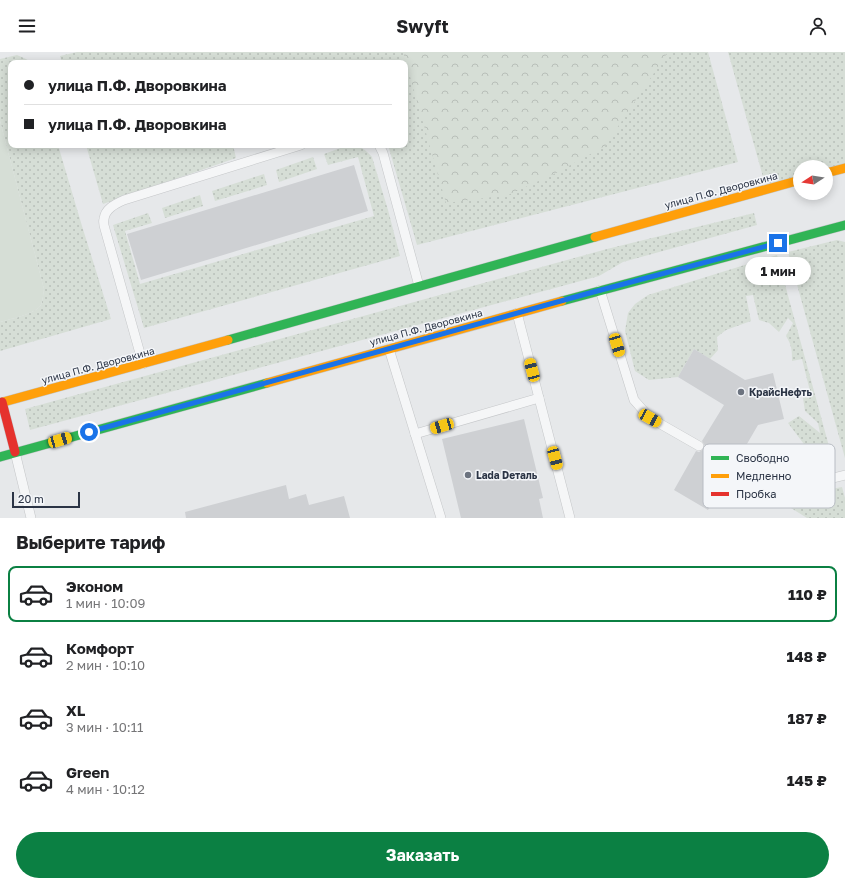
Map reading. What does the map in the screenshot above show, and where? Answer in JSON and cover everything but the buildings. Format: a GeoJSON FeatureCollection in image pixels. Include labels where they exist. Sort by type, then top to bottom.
{"type":"FeatureCollection","features":[{"type":"Feature","properties":{"kind":"street"},"geometry":{"type":"LineString","coordinates":[[833,171],[845,168]]}},
{"type":"Feature","properties":{"kind":"street","name":"улица П.Ф. Дворовкина"},"geometry":{"type":"LineString","coordinates":[[14,452],[1,403],[793,182]]}},
{"type":"Feature","properties":{"kind":"street","name":"улица П.Ф. Дворовкина"},"geometry":{"type":"LineString","coordinates":[[0,457],[600,290],[845,225]]}},
{"type":"Feature","properties":{"kind":"lane"},"geometry":{"type":"LineString","coordinates":[[143,364],[105,229],[103,220],[107,211],[115,204],[124,200],[291,148]]}},
{"type":"Feature","properties":{"kind":"lane"},"geometry":{"type":"LineString","coordinates":[[380,148],[419,286]]}},
{"type":"Feature","properties":{"kind":"lane"},"geometry":{"type":"LineString","coordinates":[[600,290],[634,400],[650,418],[699,446]]}},
{"type":"Feature","properties":{"kind":"lane"},"geometry":{"type":"LineString","coordinates":[[517,313],[570,518]]}},
{"type":"Feature","properties":{"kind":"lane"},"geometry":{"type":"LineString","coordinates":[[389,348],[441,518]]}},
{"type":"Feature","properties":{"kind":"lane"},"geometry":{"type":"LineString","coordinates":[[415,434],[539,398]]}},
{"type":"Feature","properties":{"kind":"lane"},"geometry":{"type":"LineString","coordinates":[[14,452],[31,518]]}},
{"type":"Feature","properties":{"kind":"lane"},"geometry":{"type":"LineString","coordinates":[[835,477],[845,475]]}},
{"type":"Feature","properties":{"kind":"green space"},"geometry":{"type":"Polygon","coordinates":[[[77,52],[708,52],[738,162],[417,245],[389,148],[408,148],[408,60],[61,60],[60,56],[77,52]]]}},
{"type":"Feature","properties":{"kind":"green space"},"geometry":{"type":"Polygon","coordinates":[[[403,52],[668,52],[605,146],[556,173],[508,195],[446,203],[408,70],[408,60],[405,60],[403,52]]]}},
{"type":"Feature","properties":{"kind":"green space"},"geometry":{"type":"Polygon","coordinates":[[[728,52],[845,52],[845,165],[833,166],[833,160],[793,160],[793,178],[765,184],[728,52]]]}},
{"type":"Feature","properties":{"kind":"green space"},"geometry":{"type":"Polygon","coordinates":[[[17,55],[28,60],[8,60],[8,148],[59,148],[111,319],[0,351],[0,322],[22,316],[38,308],[42,303],[44,289],[0,121],[0,59],[17,55]]]}},
{"type":"Feature","properties":{"kind":"green space"},"geometry":{"type":"Polygon","coordinates":[[[0,121],[44,289],[42,303],[34,311],[0,322],[0,121]]]}},
{"type":"Feature","properties":{"kind":"green space"},"geometry":{"type":"Polygon","coordinates":[[[87,148],[234,148],[236,158],[103,204],[87,148]]]}},
{"type":"Feature","properties":{"kind":"green space"},"geometry":{"type":"Polygon","coordinates":[[[340,148],[362,148],[372,157],[400,256],[144,328],[113,225],[148,213],[152,223],[125,231],[140,284],[374,216],[358,157],[328,165],[324,154],[340,148]]]}},
{"type":"Feature","properties":{"kind":"green space"},"geometry":{"type":"Polygon","coordinates":[[[313,157],[317,169],[279,182],[276,170],[313,157]]]}},
{"type":"Feature","properties":{"kind":"green space"},"geometry":{"type":"Polygon","coordinates":[[[264,174],[267,185],[215,201],[212,191],[264,174]]]}},
{"type":"Feature","properties":{"kind":"green space"},"geometry":{"type":"Polygon","coordinates":[[[200,195],[203,206],[165,218],[162,208],[200,195]]]}},
{"type":"Feature","properties":{"kind":"green space"},"geometry":{"type":"Polygon","coordinates":[[[754,213],[757,225],[623,262],[599,276],[30,430],[25,409],[607,249],[754,213]]]}},
{"type":"Feature","properties":{"kind":"green space"},"geometry":{"type":"Polygon","coordinates":[[[837,240],[845,242],[845,458],[788,252],[837,240]]]}},
{"type":"Feature","properties":{"kind":"green space"},"geometry":{"type":"Polygon","coordinates":[[[777,255],[828,444],[804,444],[788,423],[799,416],[820,433],[818,423],[805,411],[802,392],[810,391],[802,359],[792,361],[791,348],[786,336],[793,323],[788,318],[779,332],[769,323],[759,320],[753,295],[746,296],[751,321],[726,330],[717,337],[718,350],[710,359],[694,349],[678,377],[649,380],[635,371],[625,331],[628,313],[635,304],[648,295],[777,255]]]}},
{"type":"Feature","properties":{"kind":"green space"},"geometry":{"type":"Polygon","coordinates":[[[842,487],[845,498],[845,518],[807,518],[791,508],[835,508],[835,488],[842,487]]]}},
{"type":"Feature","properties":{"kind":"traffic: fast"},"geometry":{"type":"LineString","coordinates":[[562,301],[845,225]]}},
{"type":"Feature","properties":{"kind":"traffic: fast"},"geometry":{"type":"LineString","coordinates":[[228,340],[595,237]]}},
{"type":"Feature","properties":{"kind":"traffic: fast"},"geometry":{"type":"LineString","coordinates":[[0,457],[267,383]]}},
{"type":"Feature","properties":{"kind":"traffic: slow"},"geometry":{"type":"LineString","coordinates":[[833,171],[845,168]]}},
{"type":"Feature","properties":{"kind":"traffic: slow"},"geometry":{"type":"LineString","coordinates":[[595,237],[793,182]]}},
{"type":"Feature","properties":{"kind":"traffic: slow"},"geometry":{"type":"LineString","coordinates":[[267,383],[562,301]]}},
{"type":"Feature","properties":{"kind":"traffic: slow"},"geometry":{"type":"LineString","coordinates":[[0,403],[228,340]]}},
{"type":"Feature","properties":{"kind":"traffic: jam"},"geometry":{"type":"LineString","coordinates":[[2,402],[15,452]]}},
{"type":"Feature","properties":{"kind":"place","name":"КрайсНефть"},"geometry":{"type":"Point","coordinates":[741,392]}},
{"type":"Feature","properties":{"kind":"place","name":"Lada Dеталь"},"geometry":{"type":"Point","coordinates":[468,475]}},
{"type":"Feature","properties":{"kind":"route"},"geometry":{"type":"LineString","coordinates":[[89,432],[586,294],[778,243]]}}]}
